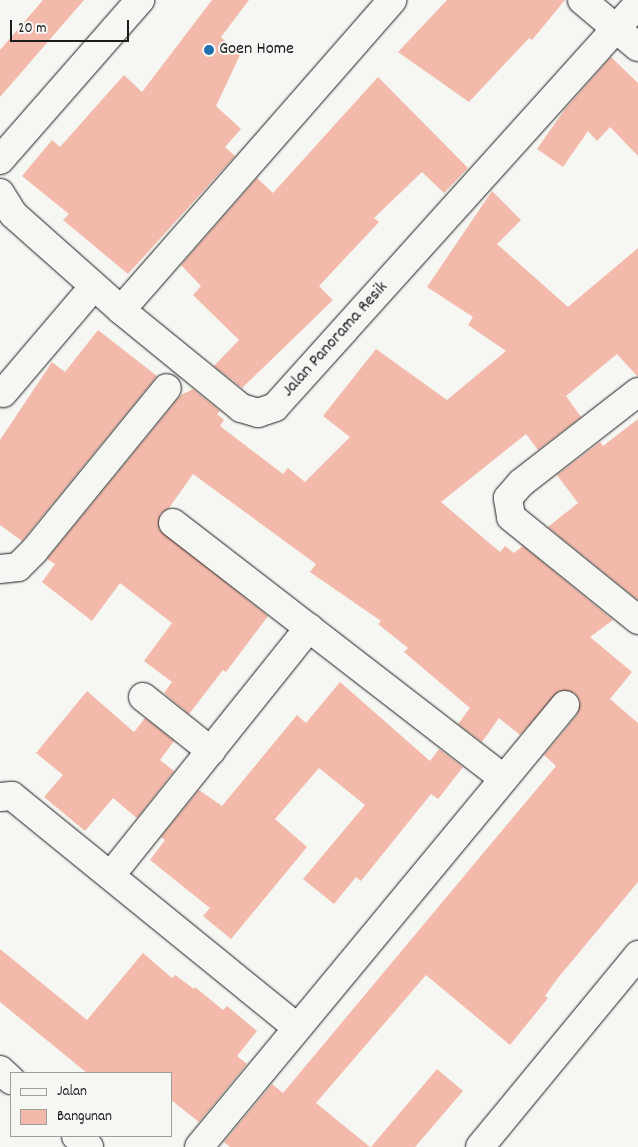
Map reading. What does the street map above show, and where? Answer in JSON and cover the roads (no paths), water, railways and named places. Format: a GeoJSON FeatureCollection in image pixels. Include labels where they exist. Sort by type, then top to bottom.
{"type":"FeatureCollection","features":[{"type":"Feature","properties":{"kind":"street"},"geometry":{"type":"LineString","coordinates":[[0,160],[140,0]]}},
{"type":"Feature","properties":{"kind":"street"},"geometry":{"type":"LineString","coordinates":[[121,310],[392,0]]}},
{"type":"Feature","properties":{"kind":"street"},"geometry":{"type":"LineString","coordinates":[[582,0],[638,48]]}},
{"type":"Feature","properties":{"kind":"street","name":"Jalan Panorama Resik"},"geometry":{"type":"LineString","coordinates":[[0,193],[13,214],[121,310],[241,408],[258,413],[275,408],[638,4]]}},
{"type":"Feature","properties":{"kind":"street"},"geometry":{"type":"LineString","coordinates":[[3,393],[94,286]]}},
{"type":"Feature","properties":{"kind":"street"},"geometry":{"type":"LineString","coordinates":[[0,569],[18,566],[34,550],[167,388]]}},
{"type":"Feature","properties":{"kind":"street"},"geometry":{"type":"LineString","coordinates":[[638,392],[521,483],[508,498],[511,517],[638,620]]}},
{"type":"Feature","properties":{"kind":"street"},"geometry":{"type":"LineString","coordinates":[[173,523],[504,779]]}},
{"type":"Feature","properties":{"kind":"street"},"geometry":{"type":"LineString","coordinates":[[111,875],[309,628]]}},
{"type":"Feature","properties":{"kind":"street"},"geometry":{"type":"LineString","coordinates":[[143,697],[211,751]]}},
{"type":"Feature","properties":{"kind":"street"},"geometry":{"type":"LineString","coordinates":[[198,1147],[565,705]]}},
{"type":"Feature","properties":{"kind":"street"},"geometry":{"type":"LineString","coordinates":[[0,797],[12,796],[296,1028]]}},
{"type":"Feature","properties":{"kind":"street"},"geometry":{"type":"LineString","coordinates":[[480,1147],[638,955]]}},
{"type":"Feature","properties":{"kind":"street"},"geometry":{"type":"LineString","coordinates":[[0,1070],[10,1079]]}},
{"type":"Feature","properties":{"kind":"street"},"geometry":{"type":"LineString","coordinates":[[77,1137],[89,1147]]}},
{"type":"Feature","properties":{"kind":"place","name":"Goen Home"},"geometry":{"type":"Point","coordinates":[209,50]}}]}
